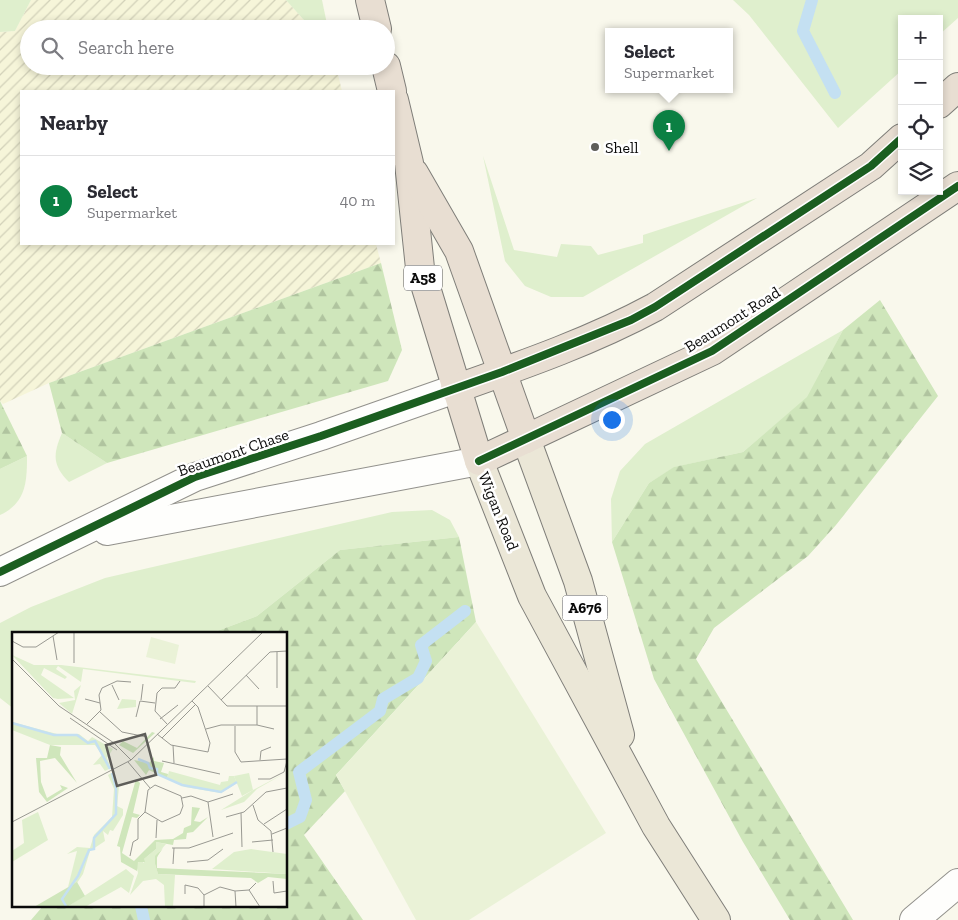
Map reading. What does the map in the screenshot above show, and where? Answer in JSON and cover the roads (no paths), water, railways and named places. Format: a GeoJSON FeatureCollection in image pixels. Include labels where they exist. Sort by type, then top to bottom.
{"type":"FeatureCollection","features":[{"type":"Feature","properties":{"kind":"highway"},"geometry":{"type":"LineString","coordinates":[[370,0],[374,20]]}},
{"type":"Feature","properties":{"kind":"highway"},"geometry":{"type":"LineString","coordinates":[[388,75],[392,90]]}},
{"type":"Feature","properties":{"kind":"highway"},"geometry":{"type":"LineString","coordinates":[[943,100],[958,87]]}},
{"type":"Feature","properties":{"kind":"highway","name":"Wigan Road"},"geometry":{"type":"LineString","coordinates":[[395,104],[409,163],[420,268],[455,389],[479,461]]}},
{"type":"Feature","properties":{"kind":"highway"},"geometry":{"type":"LineString","coordinates":[[455,389],[630,320],[655,307],[872,166],[898,142]]}},
{"type":"Feature","properties":{"kind":"highway","name":"Wigan Road"},"geometry":{"type":"LineString","coordinates":[[409,163],[458,252],[526,439]]}},
{"type":"Feature","properties":{"kind":"highway","name":"Beaumont Road"},"geometry":{"type":"LineString","coordinates":[[479,461],[712,351],[958,186]]}},
{"type":"Feature","properties":{"kind":"main road","name":"Wigan Road"},"geometry":{"type":"LineString","coordinates":[[526,439],[578,581],[633,781]]}},
{"type":"Feature","properties":{"kind":"main road","name":"Wigan Road"},"geometry":{"type":"LineString","coordinates":[[479,461],[532,596],[656,826],[716,920]]}},
{"type":"Feature","properties":{"kind":"street","name":"Beaumont Chase"},"geometry":{"type":"LineString","coordinates":[[0,572],[195,477],[321,436],[455,389]]}},
{"type":"Feature","properties":{"kind":"street","name":"Beaumont Chase"},"geometry":{"type":"LineString","coordinates":[[71,538],[386,477],[479,461]]}},
{"type":"Feature","properties":{"kind":"street"},"geometry":{"type":"LineString","coordinates":[[914,920],[958,883]]}},
{"type":"Feature","properties":{"kind":"waterway"},"geometry":{"type":"LineString","coordinates":[[812,0],[803,31],[835,93]]}},
{"type":"Feature","properties":{"kind":"waterway"},"geometry":{"type":"LineString","coordinates":[[288,823],[300,817],[306,800],[299,772],[380,711],[383,699],[418,678],[426,661],[421,645],[465,611]]}},
{"type":"Feature","properties":{"kind":"waterway"},"geometry":{"type":"LineString","coordinates":[[141,908],[144,920]]}},
{"type":"Feature","properties":{"kind":"place","name":"Shell"},"geometry":{"type":"Point","coordinates":[595,147]}},
{"type":"Feature","properties":{"kind":"place","name":"Select"},"geometry":{"type":"Point","coordinates":[669,151]}}]}
